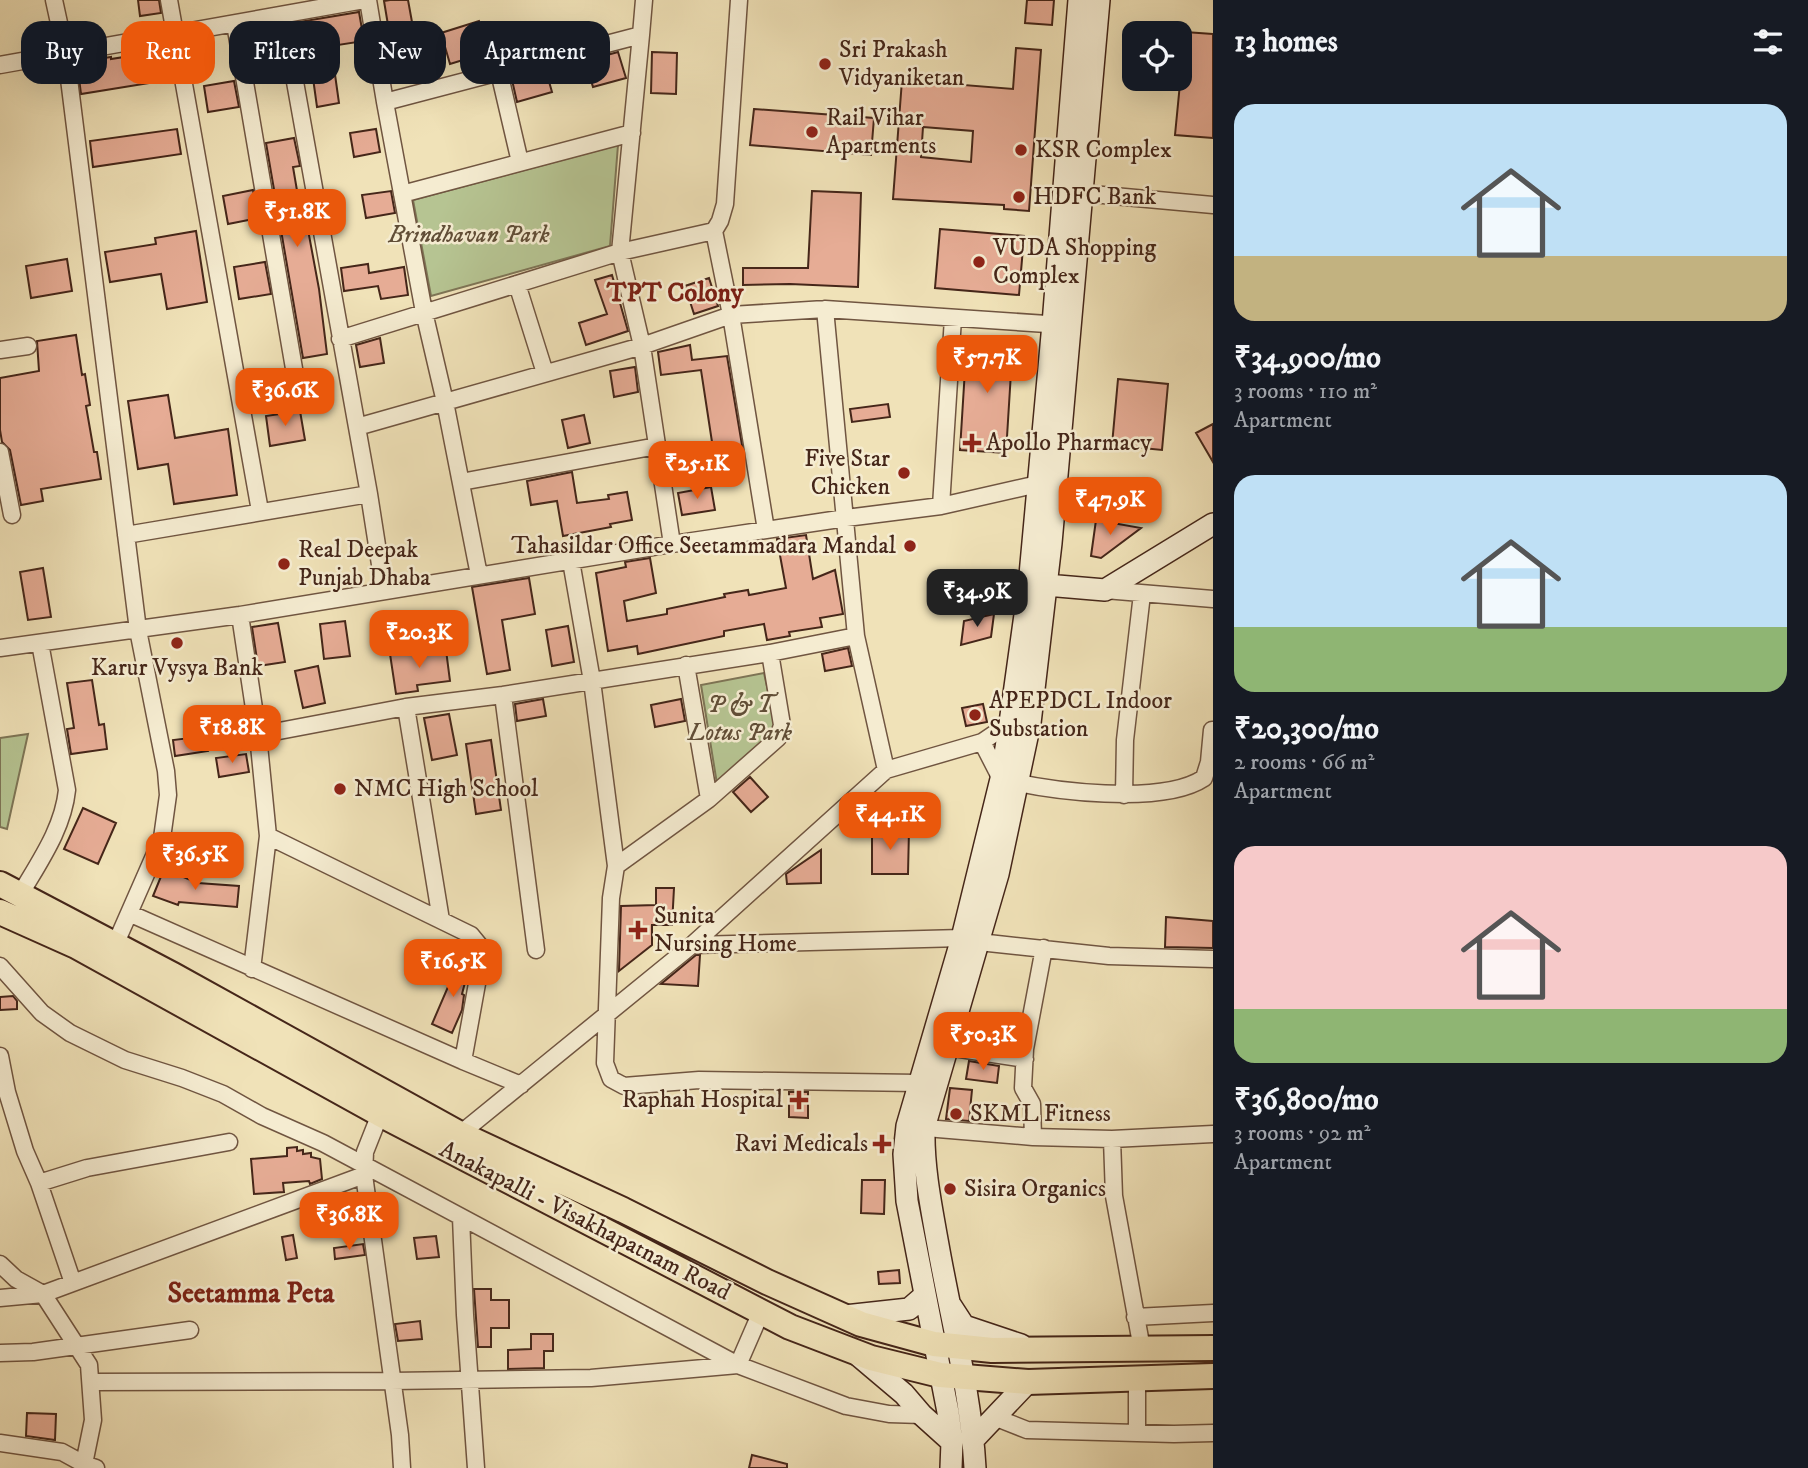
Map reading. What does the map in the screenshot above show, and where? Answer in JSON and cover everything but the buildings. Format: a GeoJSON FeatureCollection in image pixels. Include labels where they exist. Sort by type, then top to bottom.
{"type":"FeatureCollection","features":[{"type":"Feature","properties":{"kind":"main road"},"geometry":{"type":"LineString","coordinates":[[1009,782],[1010,723],[1029,586],[1047,484],[1062,325],[1079,0]]}},
{"type":"Feature","properties":{"kind":"main road"},"geometry":{"type":"LineString","coordinates":[[1062,325],[1081,193],[1099,0]]}},
{"type":"Feature","properties":{"kind":"main road"},"geometry":{"type":"LineString","coordinates":[[975,1468],[973,1440],[951,1376],[945,1345],[924,1296],[904,1178],[916,1127],[947,1047],[1009,782],[1036,687],[1046,585],[1047,484]]}},
{"type":"Feature","properties":{"kind":"main road"},"geometry":{"type":"LineString","coordinates":[[1046,585],[1105,590],[1213,524]]}},
{"type":"Feature","properties":{"kind":"main road","name":"Anakapalli - Visakhapatnam Road"},"geometry":{"type":"LineString","coordinates":[[10,890],[460,1134],[861,1324],[945,1345],[992,1350],[1213,1348]]}},
{"type":"Feature","properties":{"kind":"main road","name":"Anakapalli - Visakhapatnam Road"},"geometry":{"type":"LineString","coordinates":[[0,912],[76,946],[380,1114],[790,1327],[854,1352],[951,1376],[1028,1382],[1213,1376]]}},
{"type":"Feature","properties":{"kind":"main road"},"geometry":{"type":"LineString","coordinates":[[945,1345],[948,1302],[916,1127],[918,1083],[971,940]]}},
{"type":"Feature","properties":{"kind":"main road"},"geometry":{"type":"LineString","coordinates":[[843,1316],[909,1309],[924,1296]]}},
{"type":"Feature","properties":{"kind":"main road"},"geometry":{"type":"LineString","coordinates":[[948,1302],[964,1326],[1039,1350]]}},
{"type":"Feature","properties":{"kind":"main road"},"geometry":{"type":"LineString","coordinates":[[854,1352],[904,1394],[922,1415],[952,1442]]}},
{"type":"Feature","properties":{"kind":"main road"},"geometry":{"type":"LineString","coordinates":[[951,1376],[951,1468]]}},
{"type":"Feature","properties":{"kind":"main road"},"geometry":{"type":"LineString","coordinates":[[973,1440],[1028,1382]]}},
{"type":"Feature","properties":{"kind":"street"},"geometry":{"type":"LineString","coordinates":[[54,0],[59,21]]}},
{"type":"Feature","properties":{"kind":"street"},"geometry":{"type":"LineString","coordinates":[[169,0],[173,21]]}},
{"type":"Feature","properties":{"kind":"street"},"geometry":{"type":"LineString","coordinates":[[252,21],[366,0],[424,312],[480,575]]}},
{"type":"Feature","properties":{"kind":"street"},"geometry":{"type":"LineString","coordinates":[[644,0],[620,252],[642,346],[672,544]]}},
{"type":"Feature","properties":{"kind":"street"},"geometry":{"type":"LineString","coordinates":[[739,0],[725,204],[714,231],[731,315],[766,530]]}},
{"type":"Feature","properties":{"kind":"street"},"geometry":{"type":"LineString","coordinates":[[283,15],[358,427],[384,590]]}},
{"type":"Feature","properties":{"kind":"street"},"geometry":{"type":"LineString","coordinates":[[610,43],[641,35]]}},
{"type":"Feature","properties":{"kind":"street"},"geometry":{"type":"LineString","coordinates":[[0,65],[21,62]]}},
{"type":"Feature","properties":{"kind":"street"},"geometry":{"type":"LineString","coordinates":[[384,102],[460,82]]}},
{"type":"Feature","properties":{"kind":"street"},"geometry":{"type":"LineString","coordinates":[[70,84],[138,630],[166,771],[168,795],[162,838],[131,914],[115,945]]}},
{"type":"Feature","properties":{"kind":"street"},"geometry":{"type":"LineString","coordinates":[[185,84],[260,512]]}},
{"type":"Feature","properties":{"kind":"street"},"geometry":{"type":"LineString","coordinates":[[246,84],[297,386]]}},
{"type":"Feature","properties":{"kind":"street"},"geometry":{"type":"LineString","coordinates":[[502,84],[520,162]]}},
{"type":"Feature","properties":{"kind":"street"},"geometry":{"type":"LineString","coordinates":[[402,194],[632,133]]}},
{"type":"Feature","properties":{"kind":"street"},"geometry":{"type":"LineString","coordinates":[[1081,193],[1213,205]]}},
{"type":"Feature","properties":{"kind":"street"},"geometry":{"type":"LineString","coordinates":[[340,339],[620,252],[714,231]]}},
{"type":"Feature","properties":{"kind":"street"},"geometry":{"type":"LineString","coordinates":[[517,284],[545,373]]}},
{"type":"Feature","properties":{"kind":"street"},"geometry":{"type":"LineString","coordinates":[[358,427],[642,346],[731,315],[825,309],[1062,325]]}},
{"type":"Feature","properties":{"kind":"street"},"geometry":{"type":"LineString","coordinates":[[825,309],[856,636],[886,770]]}},
{"type":"Feature","properties":{"kind":"street"},"geometry":{"type":"LineString","coordinates":[[941,506],[953,318]]}},
{"type":"Feature","properties":{"kind":"street"},"geometry":{"type":"LineString","coordinates":[[0,350],[29,346]]}},
{"type":"Feature","properties":{"kind":"street"},"geometry":{"type":"LineString","coordinates":[[461,482],[657,446]]}},
{"type":"Feature","properties":{"kind":"street"},"geometry":{"type":"LineString","coordinates":[[0,453],[12,515]]}},
{"type":"Feature","properties":{"kind":"street"},"geometry":{"type":"LineString","coordinates":[[0,648],[240,615],[672,544],[941,506],[1047,484]]}},
{"type":"Feature","properties":{"kind":"street"},"geometry":{"type":"LineString","coordinates":[[125,535],[369,494]]}},
{"type":"Feature","properties":{"kind":"street"},"geometry":{"type":"LineString","coordinates":[[570,561],[592,681],[616,866],[611,898],[605,1063],[611,1079],[624,1086],[699,1080],[918,1083]]}},
{"type":"Feature","properties":{"kind":"street"},"geometry":{"type":"LineString","coordinates":[[1105,590],[1213,600]]}},
{"type":"Feature","properties":{"kind":"street"},"geometry":{"type":"LineString","coordinates":[[1124,795],[1125,740],[1142,594]]}},
{"type":"Feature","properties":{"kind":"street"},"geometry":{"type":"LineString","coordinates":[[240,615],[258,734],[268,836],[252,970]]}},
{"type":"Feature","properties":{"kind":"street"},"geometry":{"type":"LineString","coordinates":[[258,734],[406,707],[503,695],[770,653],[856,636]]}},
{"type":"Feature","properties":{"kind":"street"},"geometry":{"type":"LineString","coordinates":[[10,890],[59,825],[65,807],[67,790],[40,643]]}},
{"type":"Feature","properties":{"kind":"street"},"geometry":{"type":"LineString","coordinates":[[616,866],[709,799],[781,732],[781,715],[770,653]]}},
{"type":"Feature","properties":{"kind":"street"},"geometry":{"type":"LineString","coordinates":[[686,665],[709,799]]}},
{"type":"Feature","properties":{"kind":"street"},"geometry":{"type":"LineString","coordinates":[[503,695],[536,950]]}},
{"type":"Feature","properties":{"kind":"street"},"geometry":{"type":"LineString","coordinates":[[406,707],[441,919]]}},
{"type":"Feature","properties":{"kind":"street"},"geometry":{"type":"LineString","coordinates":[[460,1134],[692,945],[886,770],[982,742],[1010,723]]}},
{"type":"Feature","properties":{"kind":"street"},"geometry":{"type":"LineString","coordinates":[[982,742],[1009,782],[1124,795],[1196,784],[1204,778],[1209,762],[1212,730]]}},
{"type":"Feature","properties":{"kind":"street"},"geometry":{"type":"LineString","coordinates":[[268,836],[471,935],[480,946],[482,957],[463,1061]]}},
{"type":"Feature","properties":{"kind":"street"},"geometry":{"type":"LineString","coordinates":[[131,914],[252,970],[521,1085]]}},
{"type":"Feature","properties":{"kind":"street"},"geometry":{"type":"LineString","coordinates":[[692,945],[971,940],[1109,957],[1213,959]]}},
{"type":"Feature","properties":{"kind":"street"},"geometry":{"type":"LineString","coordinates":[[1033,1137],[1032,1104],[1023,1088],[1025,1059],[1044,948]]}},
{"type":"Feature","properties":{"kind":"street"},"geometry":{"type":"LineString","coordinates":[[0,966],[42,1013],[70,1033],[125,1060],[223,1094],[262,1116],[323,1143],[365,1171],[461,1217],[738,1365],[846,1406],[889,1415],[922,1415]]}},
{"type":"Feature","properties":{"kind":"street"},"geometry":{"type":"LineString","coordinates":[[947,1047],[1025,1059]]}},
{"type":"Feature","properties":{"kind":"street"},"geometry":{"type":"LineString","coordinates":[[0,1056],[21,1139],[73,1283]]}},
{"type":"Feature","properties":{"kind":"street"},"geometry":{"type":"LineString","coordinates":[[380,1114],[365,1152],[365,1171],[402,1468]]}},
{"type":"Feature","properties":{"kind":"street"},"geometry":{"type":"LineString","coordinates":[[916,1127],[1033,1137],[1112,1139],[1213,1134]]}},
{"type":"Feature","properties":{"kind":"street"},"geometry":{"type":"LineString","coordinates":[[1112,1139],[1114,1196],[1142,1349]]}},
{"type":"Feature","properties":{"kind":"street"},"geometry":{"type":"LineString","coordinates":[[39,1183],[87,1168],[229,1142]]}},
{"type":"Feature","properties":{"kind":"street"},"geometry":{"type":"LineString","coordinates":[[0,1298],[43,1294],[365,1171]]}},
{"type":"Feature","properties":{"kind":"street"},"geometry":{"type":"LineString","coordinates":[[461,1217],[476,1468]]}},
{"type":"Feature","properties":{"kind":"street"},"geometry":{"type":"LineString","coordinates":[[0,1264],[16,1279],[43,1294],[78,1345],[89,1365],[93,1420],[86,1467],[62,1452],[0,1443]]}},
{"type":"Feature","properties":{"kind":"street"},"geometry":{"type":"LineString","coordinates":[[738,1365],[761,1312]]}},
{"type":"Feature","properties":{"kind":"street"},"geometry":{"type":"LineString","coordinates":[[1135,1317],[1213,1313]]}},
{"type":"Feature","properties":{"kind":"street"},"geometry":{"type":"LineString","coordinates":[[0,1353],[33,1352],[190,1330]]}},
{"type":"Feature","properties":{"kind":"street"},"geometry":{"type":"LineString","coordinates":[[91,1382],[591,1378],[738,1365]]}},
{"type":"Feature","properties":{"kind":"street"},"geometry":{"type":"LineString","coordinates":[[1137,1389],[1137,1433]]}},
{"type":"Feature","properties":{"kind":"street"},"geometry":{"type":"LineString","coordinates":[[994,1416],[1027,1430],[1213,1433]]}},
{"type":"Feature","properties":{"kind":"green space","name":"Brindhavan Park"},"geometry":{"type":"Polygon","coordinates":[[[618,145],[610,246],[431,296],[413,200],[618,145]]]}},
{"type":"Feature","properties":{"kind":"green space","name":"P & T Lotus Park"},"geometry":{"type":"Polygon","coordinates":[[[764,673],[777,732],[717,784],[701,685],[764,673]]]}},
{"type":"Feature","properties":{"kind":"green space"},"geometry":{"type":"Polygon","coordinates":[[[28,734],[7,829],[0,827],[0,738],[28,734]]]}},
{"type":"Feature","properties":{"kind":"place","name":"Sri Prakash Vidyaniketan"},"geometry":{"type":"Point","coordinates":[825,64]}},
{"type":"Feature","properties":{"kind":"place","name":"Rail Vihar Apartments"},"geometry":{"type":"Point","coordinates":[812,132]}},
{"type":"Feature","properties":{"kind":"place","name":"KSR Complex"},"geometry":{"type":"Point","coordinates":[1021,150]}},
{"type":"Feature","properties":{"kind":"place","name":"HDFC Bank"},"geometry":{"type":"Point","coordinates":[1019,197]}},
{"type":"Feature","properties":{"kind":"place","name":"VUDA Shopping Complex"},"geometry":{"type":"Point","coordinates":[979,262]}},
{"type":"Feature","properties":{"kind":"place","name":"Apollo Pharmacy"},"geometry":{"type":"Point","coordinates":[972,443]}},
{"type":"Feature","properties":{"kind":"place","name":"Five Star Chicken"},"geometry":{"type":"Point","coordinates":[904,473]}},
{"type":"Feature","properties":{"kind":"place","name":"Tahasildar Office Seetammadara Mandal"},"geometry":{"type":"Point","coordinates":[910,546]}},
{"type":"Feature","properties":{"kind":"place","name":"Real Deepak Punjab Dhaba"},"geometry":{"type":"Point","coordinates":[284,564]}},
{"type":"Feature","properties":{"kind":"place","name":"Karur Vysya Bank"},"geometry":{"type":"Point","coordinates":[177,643]}},
{"type":"Feature","properties":{"kind":"place","name":"APEPDCL Indoor Substation"},"geometry":{"type":"Point","coordinates":[975,715]}},
{"type":"Feature","properties":{"kind":"place","name":"NMC High School"},"geometry":{"type":"Point","coordinates":[340,789]}},
{"type":"Feature","properties":{"kind":"place","name":"Sunita Nursing Home"},"geometry":{"type":"Point","coordinates":[638,930]}},
{"type":"Feature","properties":{"kind":"place","name":"Raphah Hospital"},"geometry":{"type":"Point","coordinates":[799,1100]}},
{"type":"Feature","properties":{"kind":"place","name":"SKML Fitness"},"geometry":{"type":"Point","coordinates":[956,1114]}},
{"type":"Feature","properties":{"kind":"place","name":"Ravi Medicals"},"geometry":{"type":"Point","coordinates":[882,1144]}},
{"type":"Feature","properties":{"kind":"place","name":"Sisira Organics"},"geometry":{"type":"Point","coordinates":[950,1189]}},
{"type":"Feature","properties":{"kind":"district","name":"TPT Colony"},"geometry":{"type":"Point","coordinates":[675,293]}},
{"type":"Feature","properties":{"kind":"district","name":"Seetamma Peta"},"geometry":{"type":"Point","coordinates":[251,1293]}}]}
